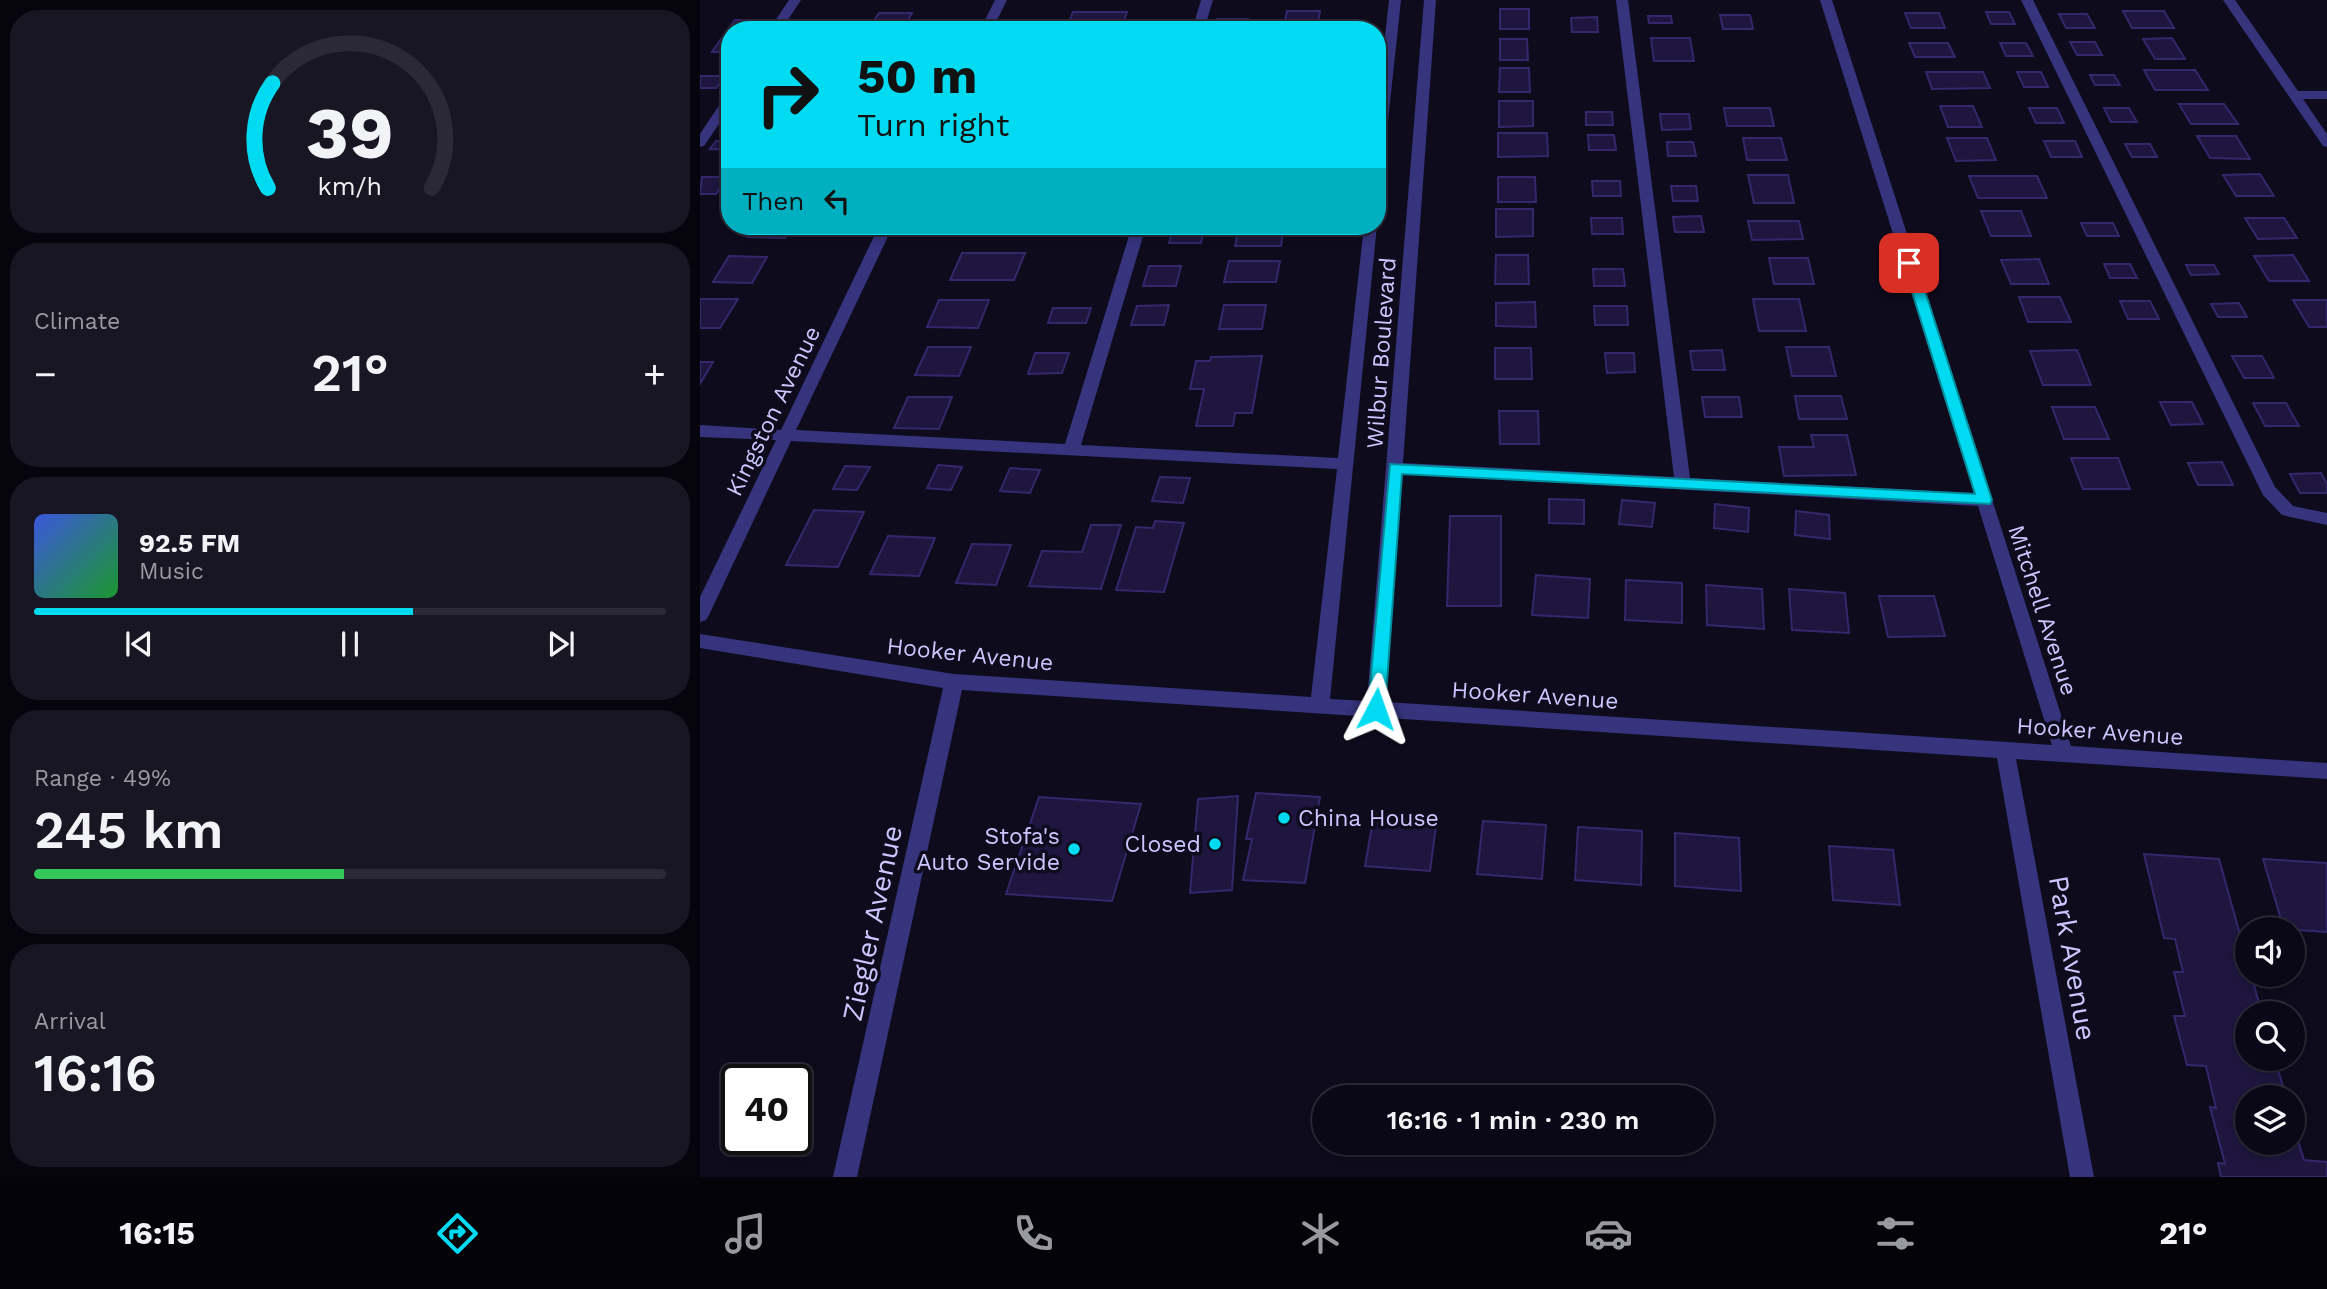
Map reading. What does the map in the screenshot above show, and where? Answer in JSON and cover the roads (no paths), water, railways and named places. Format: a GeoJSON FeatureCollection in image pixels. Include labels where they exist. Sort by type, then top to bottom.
{"type":"FeatureCollection","features":[{"type":"Feature","properties":{"kind":"street"},"geometry":{"type":"LineString","coordinates":[[781,21],[795,0]]}},
{"type":"Feature","properties":{"kind":"street"},"geometry":{"type":"LineString","coordinates":[[990,21],[1001,0]]}},
{"type":"Feature","properties":{"kind":"street"},"geometry":{"type":"LineString","coordinates":[[1201,21],[1207,0]]}},
{"type":"Feature","properties":{"kind":"street"},"geometry":{"type":"LineString","coordinates":[[1386,84],[1395,0]]}},
{"type":"Feature","properties":{"kind":"street","name":"Wilbur Boulevard"},"geometry":{"type":"LineString","coordinates":[[1376,709],[1430,0]]}},
{"type":"Feature","properties":{"kind":"street"},"geometry":{"type":"LineString","coordinates":[[1622,0],[1683,484]]}},
{"type":"Feature","properties":{"kind":"street","name":"Mitchell Avenue"},"geometry":{"type":"LineString","coordinates":[[1826,0],[2064,754]]}},
{"type":"Feature","properties":{"kind":"street"},"geometry":{"type":"LineString","coordinates":[[2027,0],[2269,491],[2288,511],[2327,519]]}},
{"type":"Feature","properties":{"kind":"street"},"geometry":{"type":"LineString","coordinates":[[2229,0],[2327,143]]}},
{"type":"Feature","properties":{"kind":"street"},"geometry":{"type":"LineString","coordinates":[[2295,95],[2327,95]]}},
{"type":"Feature","properties":{"kind":"street"},"geometry":{"type":"LineString","coordinates":[[700,143],[721,112]]}},
{"type":"Feature","properties":{"kind":"street","name":"Kingston Avenue"},"geometry":{"type":"LineString","coordinates":[[700,615],[882,235]]}},
{"type":"Feature","properties":{"kind":"street"},"geometry":{"type":"LineString","coordinates":[[1071,450],[1136,235]]}},
{"type":"Feature","properties":{"kind":"street","name":"Wilbur Boulevard"},"geometry":{"type":"LineString","coordinates":[[1320,705],[1370,235]]}},
{"type":"Feature","properties":{"kind":"street"},"geometry":{"type":"LineString","coordinates":[[700,431],[1346,464]]}},
{"type":"Feature","properties":{"kind":"street"},"geometry":{"type":"LineString","coordinates":[[1395,468],[1984,500]]}},
{"type":"Feature","properties":{"kind":"street","name":"Hooker Avenue"},"geometry":{"type":"LineString","coordinates":[[700,641],[954,682],[2327,771]]}},
{"type":"Feature","properties":{"kind":"street","name":"Ziegler Avenue"},"geometry":{"type":"LineString","coordinates":[[845,1177],[954,682]]}},
{"type":"Feature","properties":{"kind":"street","name":"Park Avenue"},"geometry":{"type":"LineString","coordinates":[[2005,750],[2082,1177]]}},
{"type":"Feature","properties":{"kind":"place","name":"China House"},"geometry":{"type":"Point","coordinates":[1284,818]}},
{"type":"Feature","properties":{"kind":"place","name":"Closed"},"geometry":{"type":"Point","coordinates":[1215,844]}},
{"type":"Feature","properties":{"kind":"place","name":"Stofa's Auto Servide"},"geometry":{"type":"Point","coordinates":[1074,849]}}]}
